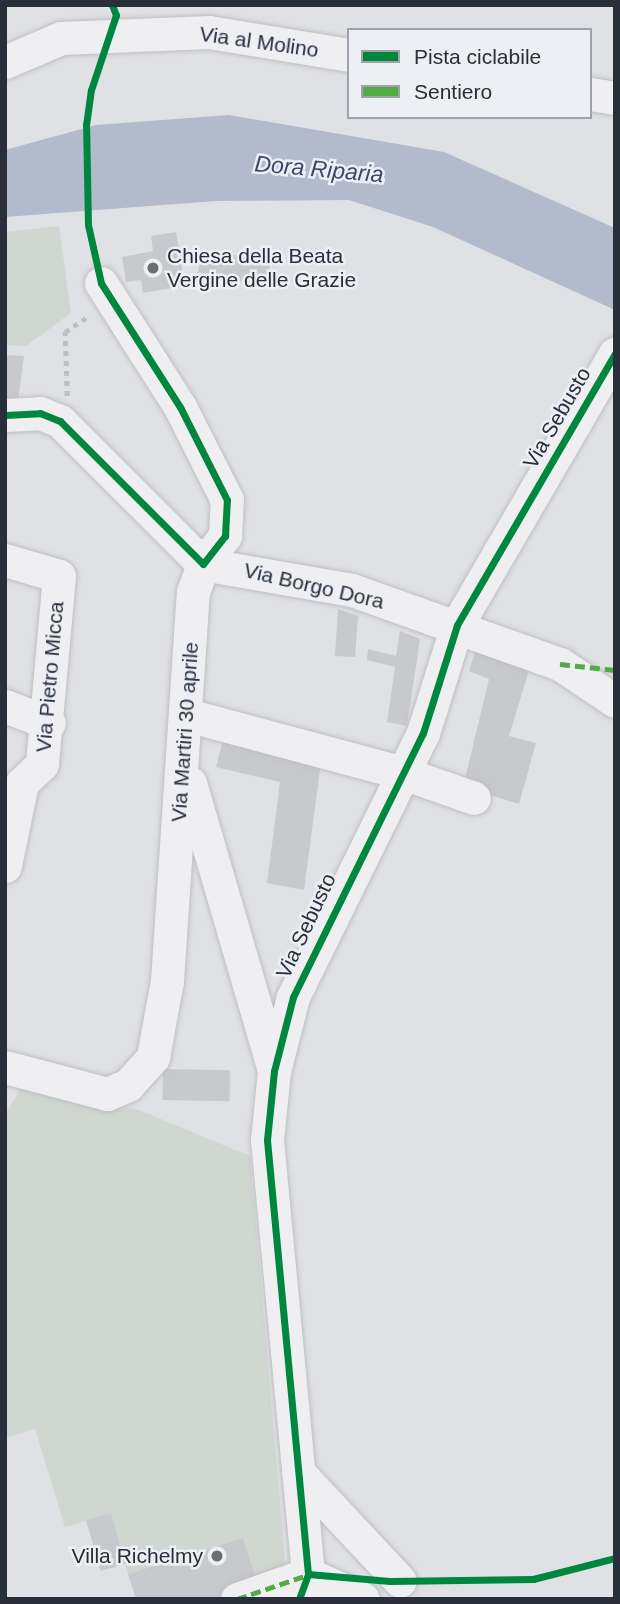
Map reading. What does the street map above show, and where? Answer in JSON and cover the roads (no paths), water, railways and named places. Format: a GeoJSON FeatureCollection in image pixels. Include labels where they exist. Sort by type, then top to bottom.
{"type":"FeatureCollection","features":[{"type":"Feature","properties":{"kind":"street","name":"Via al Molino"},"geometry":{"type":"LineString","coordinates":[[5,62],[61,38],[209,32],[347,55]]}},
{"type":"Feature","properties":{"kind":"street"},"geometry":{"type":"LineString","coordinates":[[592,94],[615,98]]}},
{"type":"Feature","properties":{"kind":"street","name":"Via Martiri 30 aprile"},"geometry":{"type":"LineString","coordinates":[[5,1067],[107,1094],[128,1085],[153,1057],[167,981],[184,760],[193,592],[202,564],[225,536],[227,500],[180,407],[107,292]]}},
{"type":"Feature","properties":{"kind":"street","name":"Via Sebusto"},"geometry":{"type":"LineString","coordinates":[[304,1586],[298,1472],[267,1140],[274,1071],[293,997],[433,707],[457,625],[615,354]]}},
{"type":"Feature","properties":{"kind":"street"},"geometry":{"type":"LineString","coordinates":[[5,415],[40,414],[58,420],[202,564]]}},
{"type":"Feature","properties":{"kind":"street","name":"Via Pietro Micca"},"geometry":{"type":"LineString","coordinates":[[5,560],[59,576],[49,723],[42,764],[22,783],[6,853]]}},
{"type":"Feature","properties":{"kind":"street","name":"Via Borgo Dora"},"geometry":{"type":"LineString","coordinates":[[202,564],[352,590],[457,625],[559,664],[615,701]]}},
{"type":"Feature","properties":{"kind":"street"},"geometry":{"type":"LineString","coordinates":[[5,706],[49,723]]}},
{"type":"Feature","properties":{"kind":"street"},"geometry":{"type":"LineString","coordinates":[[187,715],[403,773],[474,798]]}},
{"type":"Feature","properties":{"kind":"street","name":"Via Sebusto"},"geometry":{"type":"LineString","coordinates":[[184,760],[274,1071]]}},
{"type":"Feature","properties":{"kind":"street"},"geometry":{"type":"LineString","coordinates":[[298,1472],[400,1581]]}},
{"type":"Feature","properties":{"kind":"street"},"geometry":{"type":"LineString","coordinates":[[237,1599],[304,1586],[363,1599]]}},
{"type":"Feature","properties":{"kind":"water","name":"Dora Riparia"},"geometry":{"type":"Polygon","coordinates":[[[229,115],[444,152],[615,228],[615,310],[433,227],[349,200],[216,201],[5,217],[5,150],[96,125],[229,115]]]}},
{"type":"Feature","properties":{"kind":"place","name":"Chiesa della Beata Vergine delle Grazie"},"geometry":{"type":"Point","coordinates":[153,268]}},
{"type":"Feature","properties":{"kind":"place","name":"Villa Richelmy"},"geometry":{"type":"Point","coordinates":[217,1556]}}]}
